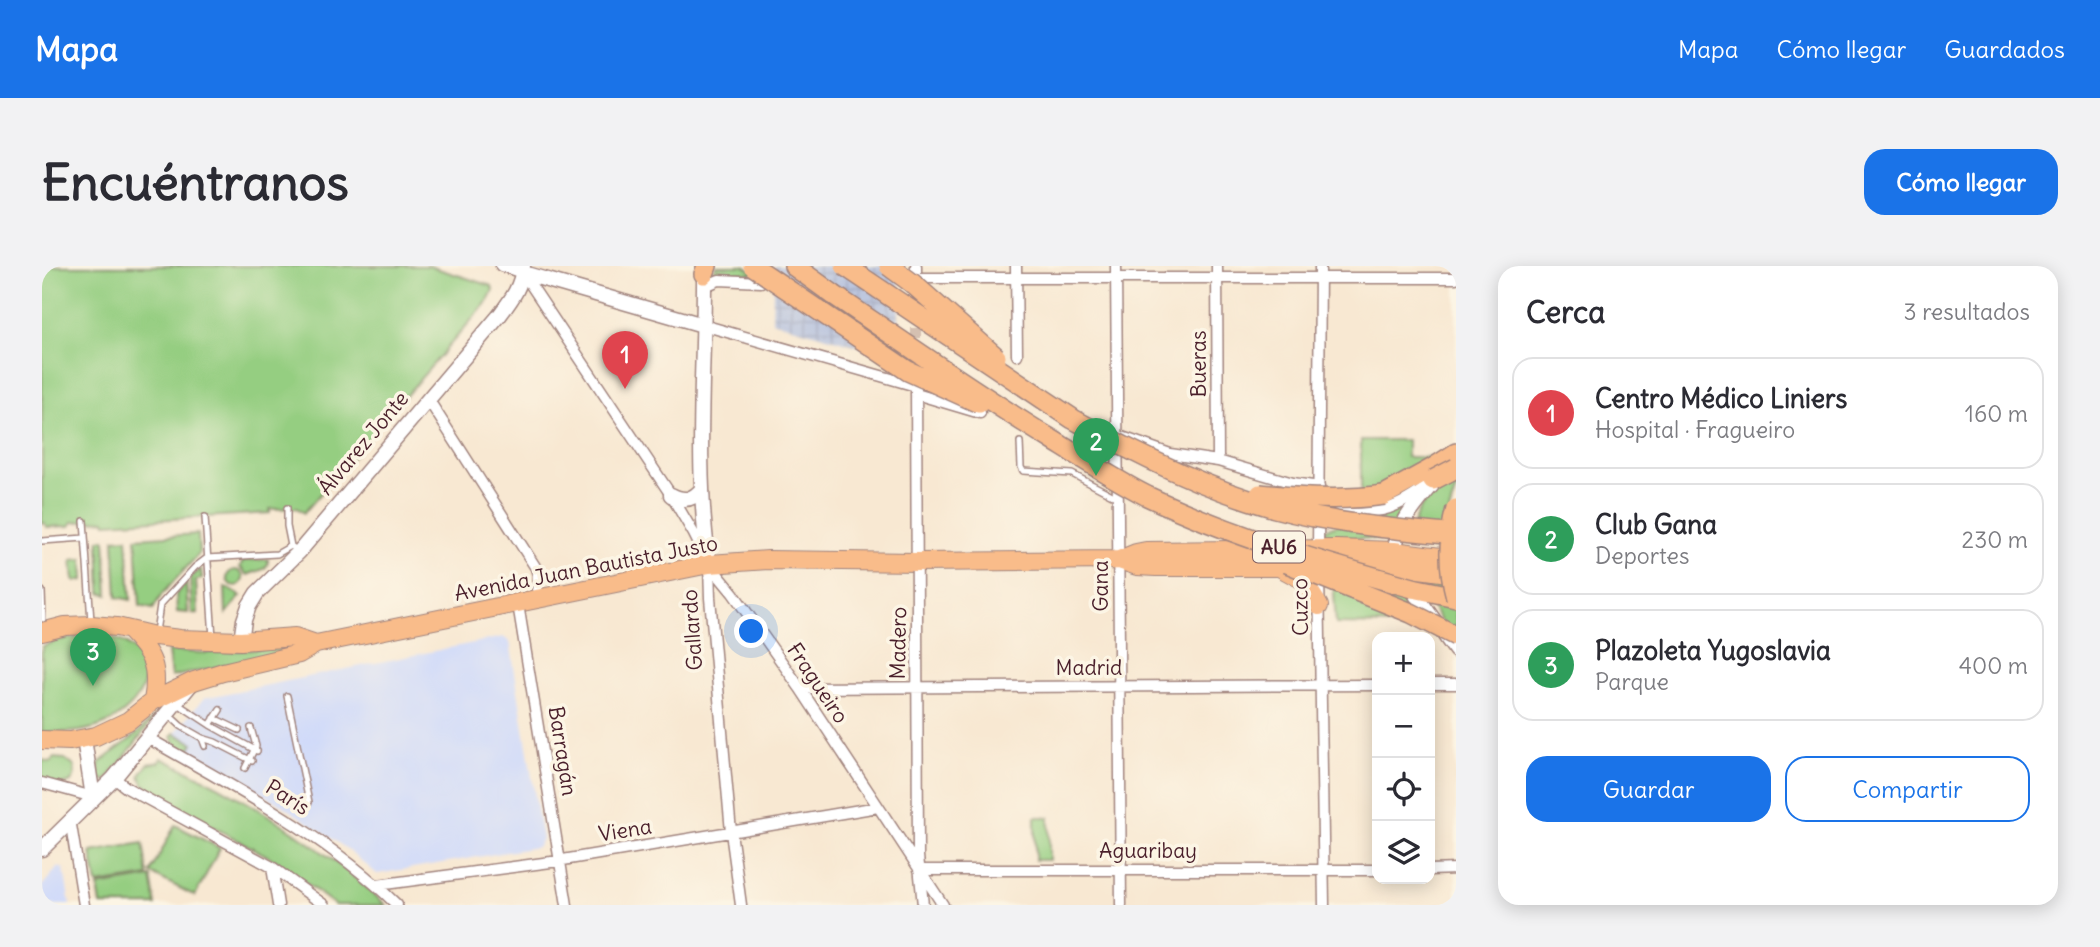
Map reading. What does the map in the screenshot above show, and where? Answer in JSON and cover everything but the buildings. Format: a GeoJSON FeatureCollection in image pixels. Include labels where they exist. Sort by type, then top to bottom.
{"type":"FeatureCollection","features":[{"type":"Feature","properties":{"kind":"highway","name":"AU6"},"geometry":{"type":"LineString","coordinates":[[794,266],[1003,410],[1118,481],[1214,525],[1275,546],[1361,573],[1456,597]]}},
{"type":"Feature","properties":{"kind":"highway","name":"AU6"},"geometry":{"type":"LineString","coordinates":[[845,266],[1043,401],[1113,442],[1168,468],[1220,490],[1308,516],[1389,529],[1456,535]]}},
{"type":"Feature","properties":{"kind":"highway"},"geometry":{"type":"LineString","coordinates":[[890,266],[950,316],[1043,401]]}},
{"type":"Feature","properties":{"kind":"highway"},"geometry":{"type":"LineString","coordinates":[[757,274],[908,371],[972,401],[1003,410]]}},
{"type":"Feature","properties":{"kind":"highway"},"geometry":{"type":"LineString","coordinates":[[1384,495],[1456,453]]}},
{"type":"Feature","properties":{"kind":"highway"},"geometry":{"type":"LineString","coordinates":[[1220,490],[1309,499],[1340,499],[1384,495],[1413,488],[1447,473]]}},
{"type":"Feature","properties":{"kind":"highway"},"geometry":{"type":"LineString","coordinates":[[1149,496],[1203,526],[1411,613],[1456,636]]}},
{"type":"Feature","properties":{"kind":"highway"},"geometry":{"type":"LineString","coordinates":[[1456,509],[1450,548],[1456,597]]}},
{"type":"Feature","properties":{"kind":"highway"},"geometry":{"type":"LineString","coordinates":[[1411,613],[1456,651]]}},
{"type":"Feature","properties":{"kind":"main road","name":"Avenida Juan Bautista Justo"},"geometry":{"type":"LineString","coordinates":[[1119,560],[1146,551],[1318,558],[1456,559]]}},
{"type":"Feature","properties":{"kind":"main road","name":"Avenida Juan Bautista Justo"},"geometry":{"type":"LineString","coordinates":[[42,740],[85,739],[118,727],[153,701],[194,681],[215,673],[299,654],[316,643],[709,565],[765,560],[1119,560],[1137,566],[1281,568],[1318,558]]}},
{"type":"Feature","properties":{"kind":"main road","name":"Avenida Juan Bautista Justo"},"geometry":{"type":"LineString","coordinates":[[1395,558],[1456,573]]}},
{"type":"Feature","properties":{"kind":"main road"},"geometry":{"type":"LineString","coordinates":[[1281,568],[1303,580],[1319,606]]}},
{"type":"Feature","properties":{"kind":"main road","name":"Avenida Juan Bautista Justo"},"geometry":{"type":"LineString","coordinates":[[43,623],[91,625],[155,636],[213,641],[295,637],[316,643]]}},
{"type":"Feature","properties":{"kind":"main road"},"geometry":{"type":"LineString","coordinates":[[129,630],[142,643],[153,663],[156,685],[153,701]]}},
{"type":"Feature","properties":{"kind":"street"},"geometry":{"type":"LineString","coordinates":[[501,266],[523,270],[703,326],[916,387],[980,413]]}},
{"type":"Feature","properties":{"kind":"street"},"geometry":{"type":"LineString","coordinates":[[916,266],[916,278],[1456,278]]}},
{"type":"Feature","properties":{"kind":"street"},"geometry":{"type":"LineString","coordinates":[[1016,266],[1017,355]]}},
{"type":"Feature","properties":{"kind":"street","name":"Gana"},"geometry":{"type":"LineString","coordinates":[[1116,266],[1121,905]]}},
{"type":"Feature","properties":{"kind":"street","name":"Bueras"},"geometry":{"type":"LineString","coordinates":[[1217,266],[1218,461]]}},
{"type":"Feature","properties":{"kind":"street","name":"Cuzco"},"geometry":{"type":"LineString","coordinates":[[1320,266],[1318,558],[1324,905]]}},
{"type":"Feature","properties":{"kind":"street","name":"Álvarez Jonte"},"geometry":{"type":"LineString","coordinates":[[241,640],[244,620],[253,600],[505,309],[514,295],[523,270]]}},
{"type":"Feature","properties":{"kind":"street","name":"Fragueiro"},"geometry":{"type":"LineString","coordinates":[[523,270],[671,495],[709,565],[733,593],[800,688],[943,905]]}},
{"type":"Feature","properties":{"kind":"street"},"geometry":{"type":"LineString","coordinates":[[705,273],[719,280],[757,274]]}},
{"type":"Feature","properties":{"kind":"street","name":"Gallardo"},"geometry":{"type":"LineString","coordinates":[[705,273],[702,489],[704,531],[731,832],[741,905]]}},
{"type":"Feature","properties":{"kind":"street","name":"Madero"},"geometry":{"type":"LineString","coordinates":[[916,387],[919,870],[923,905]]}},
{"type":"Feature","properties":{"kind":"street"},"geometry":{"type":"LineString","coordinates":[[428,399],[536,568],[537,600]]}},
{"type":"Feature","properties":{"kind":"street"},"geometry":{"type":"LineString","coordinates":[[1118,436],[1184,457],[1218,461],[1293,483],[1319,487]]}},
{"type":"Feature","properties":{"kind":"street"},"geometry":{"type":"LineString","coordinates":[[1456,461],[1405,521],[1397,534],[1395,558],[1422,606],[1456,651]]}},
{"type":"Feature","properties":{"kind":"street"},"geometry":{"type":"LineString","coordinates":[[1319,510],[1380,512],[1404,503],[1447,473]]}},
{"type":"Feature","properties":{"kind":"street"},"geometry":{"type":"LineString","coordinates":[[671,495],[688,500],[702,489]]}},
{"type":"Feature","properties":{"kind":"street","name":"Barragán"},"geometry":{"type":"LineString","coordinates":[[517,604],[524,633],[566,905]]}},
{"type":"Feature","properties":{"kind":"street"},"geometry":{"type":"LineString","coordinates":[[42,849],[114,778],[194,681]]}},
{"type":"Feature","properties":{"kind":"street"},"geometry":{"type":"LineString","coordinates":[[1435,684],[1456,684]]}},
{"type":"Feature","properties":{"kind":"street","name":"Madrid"},"geometry":{"type":"LineString","coordinates":[[800,688],[1372,685]]}},
{"type":"Feature","properties":{"kind":"street","name":"París"},"geometry":{"type":"LineString","coordinates":[[148,738],[272,808],[377,885],[397,905]]}},
{"type":"Feature","properties":{"kind":"street"},"geometry":{"type":"LineString","coordinates":[[85,739],[93,797]]}},
{"type":"Feature","properties":{"kind":"street"},"geometry":{"type":"LineString","coordinates":[[114,778],[127,788],[272,867],[324,905]]}},
{"type":"Feature","properties":{"kind":"street"},"geometry":{"type":"LineString","coordinates":[[42,783],[93,797]]}},
{"type":"Feature","properties":{"kind":"street","name":"Viena"},"geometry":{"type":"LineString","coordinates":[[377,885],[559,860],[878,807]]}},
{"type":"Feature","properties":{"kind":"street"},"geometry":{"type":"LineString","coordinates":[[70,820],[85,905]]}},
{"type":"Feature","properties":{"kind":"street"},"geometry":{"type":"LineString","coordinates":[[272,867],[278,905]]}},
{"type":"Feature","properties":{"kind":"street"},"geometry":{"type":"LineString","coordinates":[[1435,870],[1456,869]]}},
{"type":"Feature","properties":{"kind":"street","name":"Aguaribay"},"geometry":{"type":"LineString","coordinates":[[919,870],[1372,870]]}},
{"type":"Feature","properties":{"kind":"lane"},"geometry":{"type":"LineString","coordinates":[[1020,442],[1023,471],[1072,474],[1119,499]]}},
{"type":"Feature","properties":{"kind":"lane"},"geometry":{"type":"LineString","coordinates":[[155,636],[160,606],[195,567],[207,558],[276,554],[295,549],[286,508]]}},
{"type":"Feature","properties":{"kind":"lane"},"geometry":{"type":"LineString","coordinates":[[205,517],[213,641]]}},
{"type":"Feature","properties":{"kind":"lane"},"geometry":{"type":"LineString","coordinates":[[84,521],[91,625]]}},
{"type":"Feature","properties":{"kind":"lane"},"geometry":{"type":"LineString","coordinates":[[42,541],[85,538]]}},
{"type":"Feature","properties":{"kind":"lane"},"geometry":{"type":"LineString","coordinates":[[42,591],[43,623]]}},
{"type":"Feature","properties":{"kind":"lane"},"geometry":{"type":"LineString","coordinates":[[287,696],[309,802]]}},
{"type":"Feature","properties":{"kind":"lane"},"geometry":{"type":"LineString","coordinates":[[172,708],[257,751]]}},
{"type":"Feature","properties":{"kind":"lane"},"geometry":{"type":"LineString","coordinates":[[172,708],[181,726],[252,761]]}},
{"type":"Feature","properties":{"kind":"lane"},"geometry":{"type":"LineString","coordinates":[[210,725],[220,710]]}},
{"type":"Feature","properties":{"kind":"lane"},"geometry":{"type":"LineString","coordinates":[[214,718],[239,730]]}},
{"type":"Feature","properties":{"kind":"lane"},"geometry":{"type":"LineString","coordinates":[[245,768],[256,746],[251,728]]}},
{"type":"Feature","properties":{"kind":"lane"},"geometry":{"type":"LineString","coordinates":[[202,738],[205,746]]}},
{"type":"Feature","properties":{"kind":"shaded area"},"geometry":{"type":"Polygon","coordinates":[[[774,266],[899,266],[899,358],[772,321],[774,266]]]}},
{"type":"Feature","properties":{"kind":"shaded area"},"geometry":{"type":"Polygon","coordinates":[[[503,637],[510,642],[542,839],[537,847],[377,874],[347,849],[282,805],[176,746],[172,736],[204,698],[503,637]]]}},
{"type":"Feature","properties":{"kind":"shaded area"},"geometry":{"type":"Polygon","coordinates":[[[58,867],[64,869],[70,905],[42,905],[42,886],[58,867]]]}},
{"type":"Feature","properties":{"kind":"green space"},"geometry":{"type":"Polygon","coordinates":[[[42,266],[429,266],[492,286],[493,290],[488,301],[304,513],[297,508],[270,509],[270,513],[106,523],[105,520],[73,522],[70,526],[46,527],[45,523],[42,523],[42,266]]]}},
{"type":"Feature","properties":{"kind":"green space"},"geometry":{"type":"Polygon","coordinates":[[[716,266],[744,266],[757,274],[717,272],[714,271],[716,266]]]}},
{"type":"Feature","properties":{"kind":"green space"},"geometry":{"type":"Polygon","coordinates":[[[1361,440],[1407,440],[1407,457],[1437,457],[1380,505],[1361,507],[1361,440]]]}},
{"type":"Feature","properties":{"kind":"green space"},"geometry":{"type":"Polygon","coordinates":[[[1456,466],[1456,489],[1446,522],[1444,550],[1414,546],[1411,536],[1417,514],[1440,481],[1456,466]]]}},
{"type":"Feature","properties":{"kind":"green space"},"geometry":{"type":"Polygon","coordinates":[[[1412,505],[1381,539],[1324,537],[1324,529],[1363,517],[1381,516],[1412,505]]]}},
{"type":"Feature","properties":{"kind":"green space"},"geometry":{"type":"Polygon","coordinates":[[[198,534],[199,554],[162,594],[153,609],[140,606],[136,538],[198,534]]]}},
{"type":"Feature","properties":{"kind":"green space"},"geometry":{"type":"Polygon","coordinates":[[[127,538],[131,600],[117,597],[114,539],[127,538]]]}},
{"type":"Feature","properties":{"kind":"green space"},"geometry":{"type":"Polygon","coordinates":[[[105,539],[108,595],[101,593],[99,540],[105,539]]]}},
{"type":"Feature","properties":{"kind":"green space"},"geometry":{"type":"Polygon","coordinates":[[[83,559],[84,580],[74,581],[72,560],[83,559]]]}},
{"type":"Feature","properties":{"kind":"green space"},"geometry":{"type":"Polygon","coordinates":[[[268,559],[264,569],[247,575],[240,567],[243,561],[268,559]]]}},
{"type":"Feature","properties":{"kind":"green space"},"geometry":{"type":"Polygon","coordinates":[[[201,569],[202,579],[196,580],[198,614],[192,613],[190,578],[201,569]]]}},
{"type":"Feature","properties":{"kind":"green space"},"geometry":{"type":"Polygon","coordinates":[[[235,570],[241,572],[241,584],[235,586],[229,584],[227,578],[229,572],[235,570]]]}},
{"type":"Feature","properties":{"kind":"green space"},"geometry":{"type":"Polygon","coordinates":[[[1419,577],[1445,581],[1456,612],[1456,646],[1420,587],[1419,577]]]}},
{"type":"Feature","properties":{"kind":"green space"},"geometry":{"type":"Polygon","coordinates":[[[1333,578],[1395,578],[1409,602],[1409,625],[1336,624],[1333,578]]]}},
{"type":"Feature","properties":{"kind":"green space"},"geometry":{"type":"Polygon","coordinates":[[[186,582],[188,613],[177,612],[176,594],[186,582]]]}},
{"type":"Feature","properties":{"kind":"green space"},"geometry":{"type":"Polygon","coordinates":[[[225,587],[241,596],[226,614],[225,587]]]}},
{"type":"Feature","properties":{"kind":"green space"},"geometry":{"type":"Polygon","coordinates":[[[86,636],[118,640],[139,656],[145,679],[141,691],[124,712],[100,726],[71,732],[42,732],[42,646],[86,636]]]}},
{"type":"Feature","properties":{"kind":"green space"},"geometry":{"type":"Polygon","coordinates":[[[290,647],[291,651],[171,677],[168,651],[207,653],[290,647]]]}},
{"type":"Feature","properties":{"kind":"green space"},"geometry":{"type":"Polygon","coordinates":[[[159,712],[106,781],[99,778],[99,763],[133,737],[159,712]]]}},
{"type":"Feature","properties":{"kind":"green space"},"geometry":{"type":"Polygon","coordinates":[[[174,733],[193,743],[188,752],[176,746],[172,736],[174,733]]]}},
{"type":"Feature","properties":{"kind":"green space"},"geometry":{"type":"Polygon","coordinates":[[[53,758],[65,759],[74,766],[75,774],[70,783],[42,782],[42,760],[51,762],[53,758]]]}},
{"type":"Feature","properties":{"kind":"green space"},"geometry":{"type":"Polygon","coordinates":[[[161,758],[192,772],[280,823],[335,862],[386,905],[335,905],[275,860],[148,792],[150,788],[143,784],[140,775],[148,764],[160,762],[161,758]]]}},
{"type":"Feature","properties":{"kind":"green space"},"geometry":{"type":"Polygon","coordinates":[[[1035,817],[1049,817],[1049,860],[1035,860],[1035,817]]]}},
{"type":"Feature","properties":{"kind":"green space"},"geometry":{"type":"Polygon","coordinates":[[[175,825],[220,848],[195,896],[150,873],[175,825]]]}},
{"type":"Feature","properties":{"kind":"green space"},"geometry":{"type":"Polygon","coordinates":[[[143,843],[148,876],[97,884],[91,852],[143,843]]]}},
{"type":"Feature","properties":{"kind":"green space"},"geometry":{"type":"Polygon","coordinates":[[[151,877],[156,905],[101,905],[98,886],[151,877]]]}},
{"type":"Feature","properties":{"kind":"tunnel"},"geometry":{"type":"LineString","coordinates":[[916,313],[916,353]]}},
{"type":"Feature","properties":{"kind":"place","name":"Centro Médico Liniers"},"geometry":{"type":"Point","coordinates":[625,389]}},
{"type":"Feature","properties":{"kind":"place","name":"Club Gana"},"geometry":{"type":"Point","coordinates":[1096,476]}},
{"type":"Feature","properties":{"kind":"place","name":"Plazoleta Yugoslavia"},"geometry":{"type":"Point","coordinates":[93,686]}}]}
